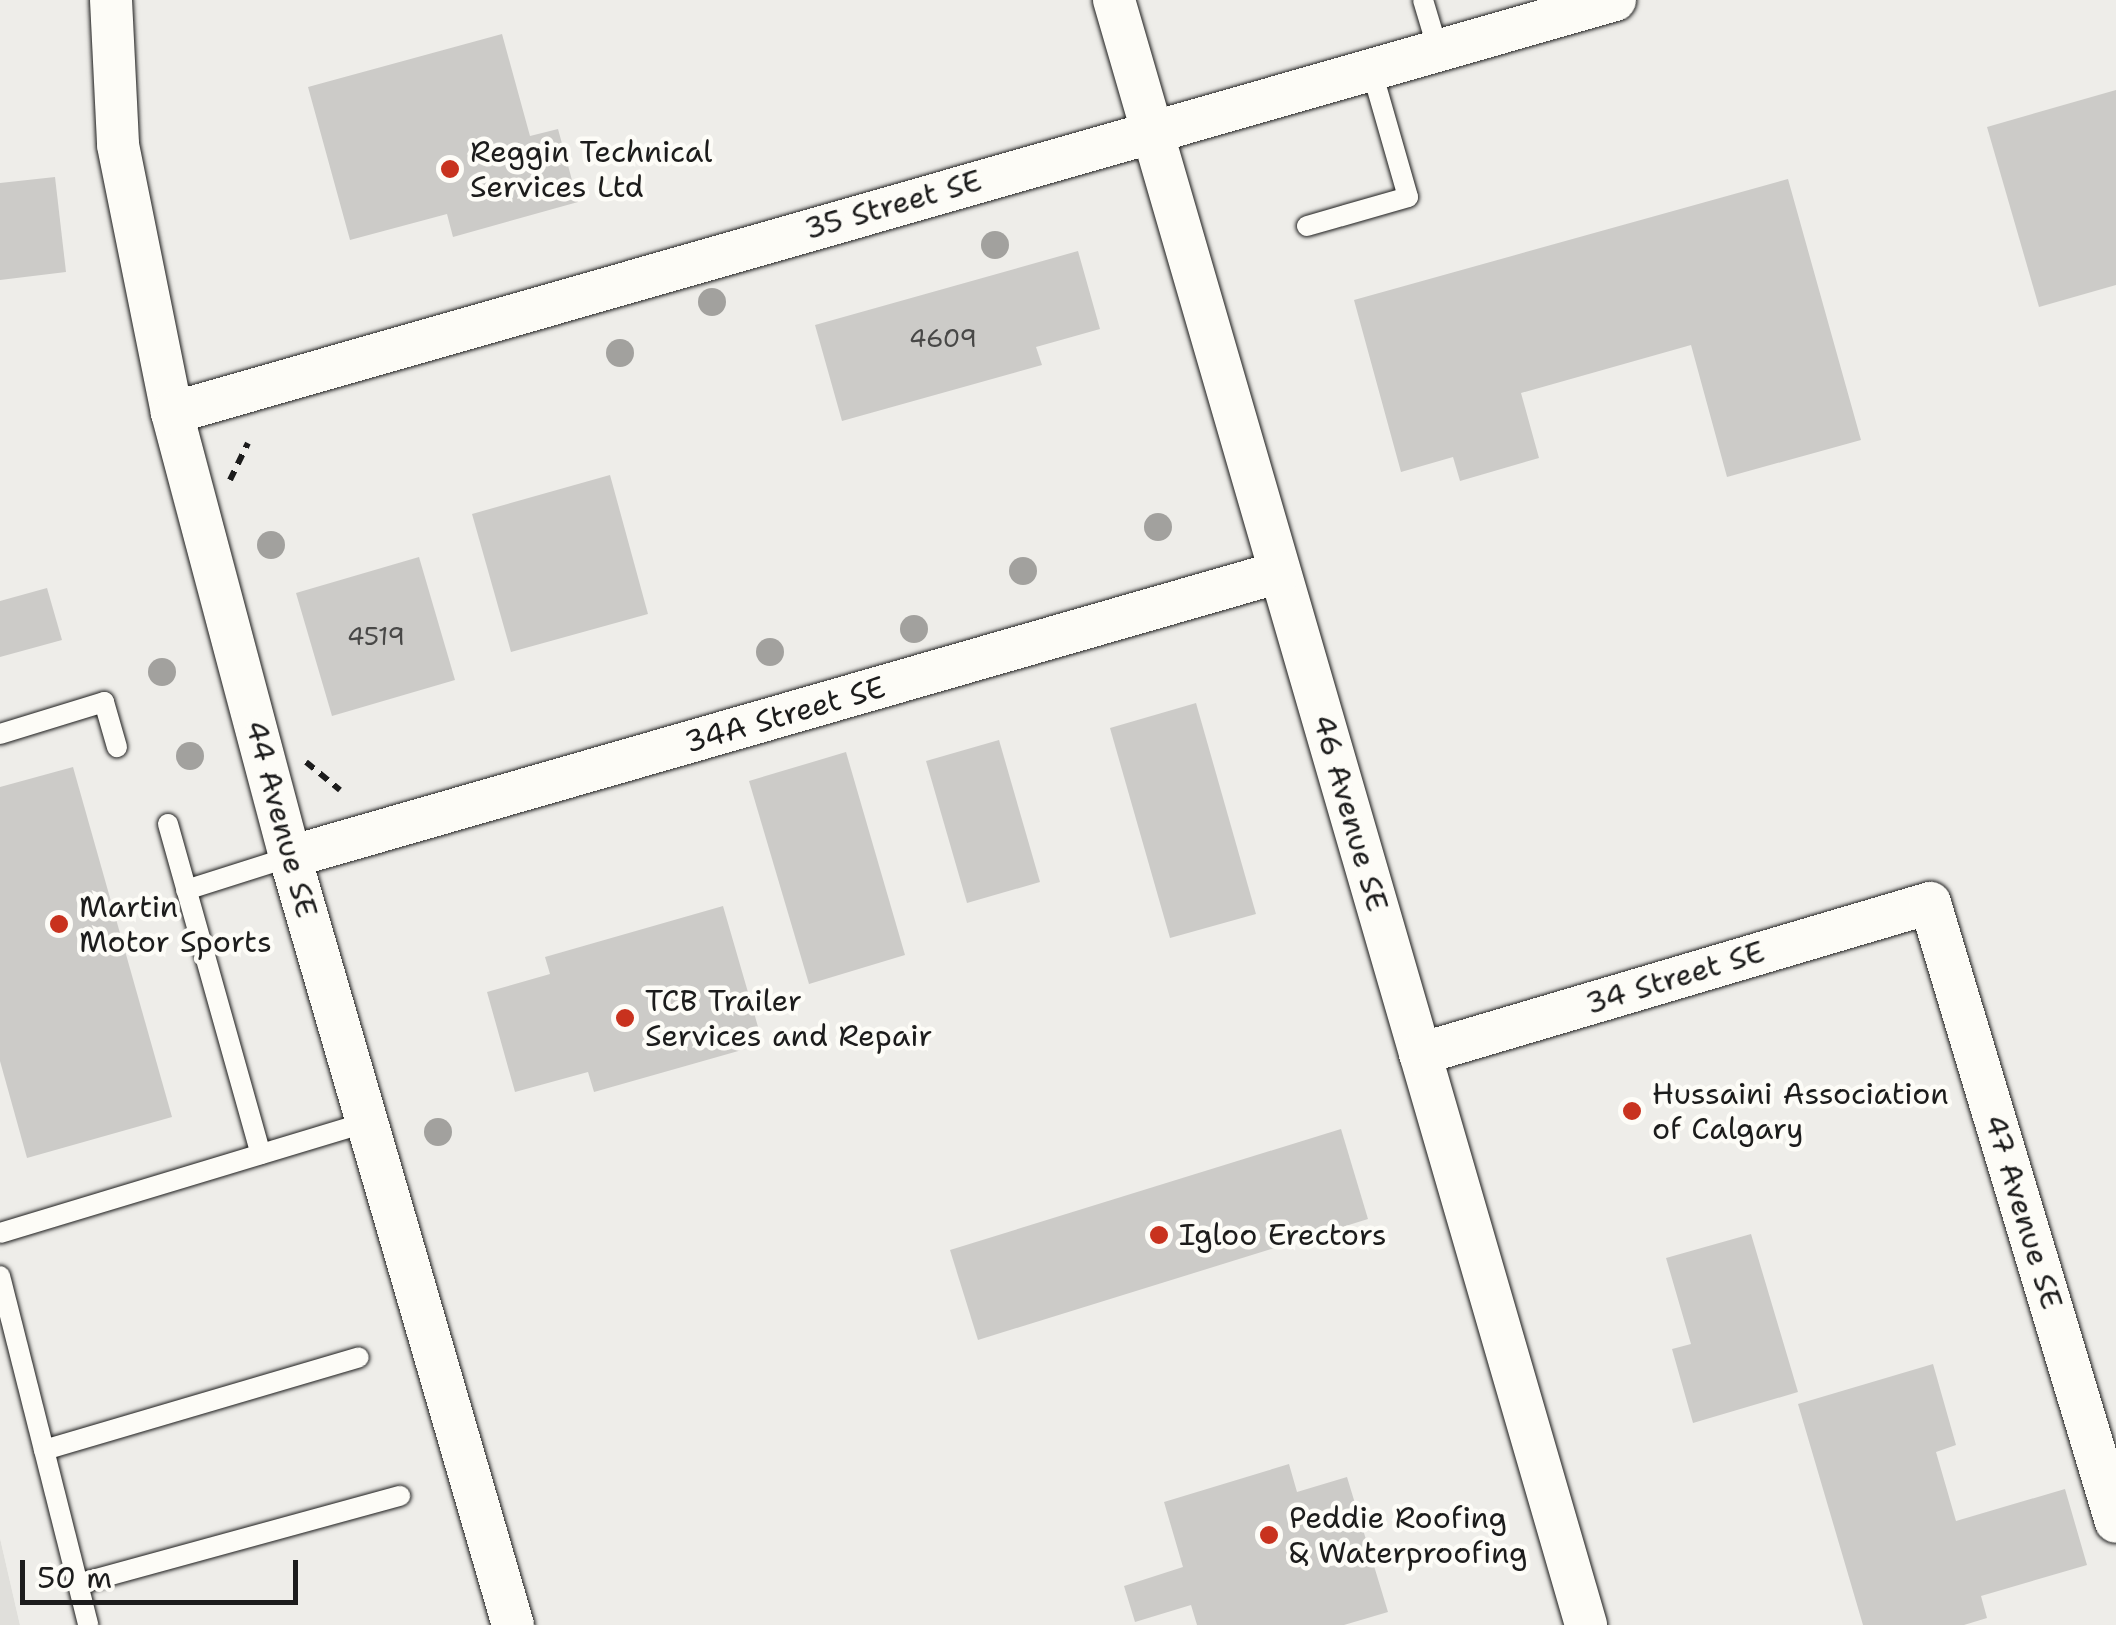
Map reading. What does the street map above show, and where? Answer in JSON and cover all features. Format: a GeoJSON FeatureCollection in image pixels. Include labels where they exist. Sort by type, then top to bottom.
{"type":"FeatureCollection","features":[{"type":"Feature","properties":{"kind":"street","name":"44 Avenue SE"},"geometry":{"type":"LineString","coordinates":[[111,0],[118,146],[172,413],[290,857],[513,1625]]}},
{"type":"Feature","properties":{"kind":"street","name":"46 Avenue SE"},"geometry":{"type":"LineString","coordinates":[[1114,0],[1586,1625]]}},
{"type":"Feature","properties":{"kind":"street","name":"35 Street SE"},"geometry":{"type":"LineString","coordinates":[[172,413],[1614,0]]}},
{"type":"Feature","properties":{"kind":"street","name":"34A Street SE"},"geometry":{"type":"LineString","coordinates":[[290,857],[1280,572]]}},
{"type":"Feature","properties":{"kind":"street","name":"34 Street SE"},"geometry":{"type":"LineString","coordinates":[[1420,1054],[1930,903]]}},
{"type":"Feature","properties":{"kind":"street","name":"47 Avenue SE"},"geometry":{"type":"LineString","coordinates":[[1930,903],[2116,1522]]}},
{"type":"Feature","properties":{"kind":"lane"},"geometry":{"type":"LineString","coordinates":[[1423,0],[1438,50]]}},
{"type":"Feature","properties":{"kind":"lane"},"geometry":{"type":"LineString","coordinates":[[1307,226],[1408,198],[1371,68]]}},
{"type":"Feature","properties":{"kind":"lane"},"geometry":{"type":"LineString","coordinates":[[0,734],[104,702],[117,747]]}},
{"type":"Feature","properties":{"kind":"lane"},"geometry":{"type":"LineString","coordinates":[[168,824],[261,1154]]}},
{"type":"Feature","properties":{"kind":"lane"},"geometry":{"type":"LineString","coordinates":[[186,890],[290,857]]}},
{"type":"Feature","properties":{"kind":"lane"},"geometry":{"type":"LineString","coordinates":[[0,1234],[367,1122]]}},
{"type":"Feature","properties":{"kind":"lane"},"geometry":{"type":"LineString","coordinates":[[0,1276],[88,1625]]}},
{"type":"Feature","properties":{"kind":"lane"},"geometry":{"type":"LineString","coordinates":[[44,1450],[360,1356]]}},
{"type":"Feature","properties":{"kind":"lane"},"geometry":{"type":"LineString","coordinates":[[78,1584],[400,1496]]}},
{"type":"Feature","properties":{"kind":"shaded area"},"geometry":{"type":"Polygon","coordinates":[[[0,0],[2116,0],[2116,1625],[20,1625],[0,1538],[0,0]]]}},
{"type":"Feature","properties":{"kind":"shaded area"},"geometry":{"type":"Polygon","coordinates":[[[0,1538],[20,1625],[0,1625],[0,1538]]]}},
{"type":"Feature","properties":{"kind":"building","name":"Reggin Technical Services Ltd"},"geometry":{"type":"Polygon","coordinates":[[[502,34],[530,136],[558,129],[578,202],[453,237],[447,214],[350,240],[308,87],[502,34]]]}},
{"type":"Feature","properties":{"kind":"building"},"geometry":{"type":"Polygon","coordinates":[[[2116,90],[2116,285],[2039,307],[1987,127],[2116,90]]]}},
{"type":"Feature","properties":{"kind":"building"},"geometry":{"type":"Polygon","coordinates":[[[55,177],[66,272],[0,280],[0,183],[55,177]]]}},
{"type":"Feature","properties":{"kind":"building"},"geometry":{"type":"Polygon","coordinates":[[[1788,179],[1861,440],[1727,477],[1691,345],[1521,393],[1539,458],[1460,481],[1453,457],[1401,472],[1354,300],[1788,179]]]}},
{"type":"Feature","properties":{"kind":"building"},"geometry":{"type":"Polygon","coordinates":[[[1078,251],[1100,329],[1036,347],[1042,365],[842,421],[815,325],[1078,251]]]}},
{"type":"Feature","properties":{"kind":"building"},"geometry":{"type":"Polygon","coordinates":[[[610,475],[648,614],[511,652],[472,514],[610,475]]]}},
{"type":"Feature","properties":{"kind":"building"},"geometry":{"type":"Polygon","coordinates":[[[419,557],[455,680],[332,716],[296,593],[419,557]]]}},
{"type":"Feature","properties":{"kind":"building"},"geometry":{"type":"Polygon","coordinates":[[[47,588],[62,640],[0,657],[0,601],[47,588]]]}},
{"type":"Feature","properties":{"kind":"building"},"geometry":{"type":"Polygon","coordinates":[[[1196,703],[1256,914],[1170,938],[1110,728],[1196,703]]]}},
{"type":"Feature","properties":{"kind":"building"},"geometry":{"type":"Polygon","coordinates":[[[999,740],[1040,882],[967,903],[926,761],[999,740]]]}},
{"type":"Feature","properties":{"kind":"building"},"geometry":{"type":"Polygon","coordinates":[[[846,752],[905,955],[809,984],[749,781],[846,752]]]}},
{"type":"Feature","properties":{"kind":"building","name":"Martin Motor Sports"},"geometry":{"type":"Polygon","coordinates":[[[73,767],[172,1117],[27,1158],[0,1061],[0,787],[73,767]]]}},
{"type":"Feature","properties":{"kind":"building","name":"TCB Trailer Services and Repair"},"geometry":{"type":"Polygon","coordinates":[[[723,906],[763,1044],[594,1092],[588,1072],[515,1092],[487,992],[550,974],[545,957],[723,906]]]}},
{"type":"Feature","properties":{"kind":"building","name":"Igloo Erectors"},"geometry":{"type":"Polygon","coordinates":[[[1341,1129],[1368,1219],[978,1340],[950,1250],[1341,1129]]]}},
{"type":"Feature","properties":{"kind":"building"},"geometry":{"type":"Polygon","coordinates":[[[1751,1234],[1798,1392],[1693,1423],[1672,1349],[1691,1344],[1666,1258],[1751,1234]]]}},
{"type":"Feature","properties":{"kind":"building"},"geometry":{"type":"Polygon","coordinates":[[[1933,1364],[1956,1445],[1936,1452],[1956,1521],[2065,1489],[2087,1565],[1981,1596],[1987,1618],[1964,1625],[1863,1625],[1798,1404],[1933,1364]]]}},
{"type":"Feature","properties":{"kind":"building","name":"Peddie Roofing & Waterproofing"},"geometry":{"type":"Polygon","coordinates":[[[1289,1464],[1297,1492],[1347,1477],[1388,1612],[1344,1625],[1197,1625],[1191,1605],[1135,1622],[1124,1586],[1183,1567],[1164,1502],[1289,1464]]]}},
{"type":"Feature","properties":{"kind":"place","name":"Reggin Technical Services Ltd"},"geometry":{"type":"Point","coordinates":[450,169]}},
{"type":"Feature","properties":{"kind":"place","name":"Martin Motor Sports"},"geometry":{"type":"Point","coordinates":[59,924]}},
{"type":"Feature","properties":{"kind":"place","name":"TCB Trailer Services and Repair"},"geometry":{"type":"Point","coordinates":[625,1018]}},
{"type":"Feature","properties":{"kind":"place","name":"Hussaini Association of Calgary"},"geometry":{"type":"Point","coordinates":[1632,1111]}},
{"type":"Feature","properties":{"kind":"place","name":"Igloo Erectors"},"geometry":{"type":"Point","coordinates":[1159,1235]}},
{"type":"Feature","properties":{"kind":"place","name":"Peddie Roofing & Waterproofing"},"geometry":{"type":"Point","coordinates":[1269,1535]}}]}
